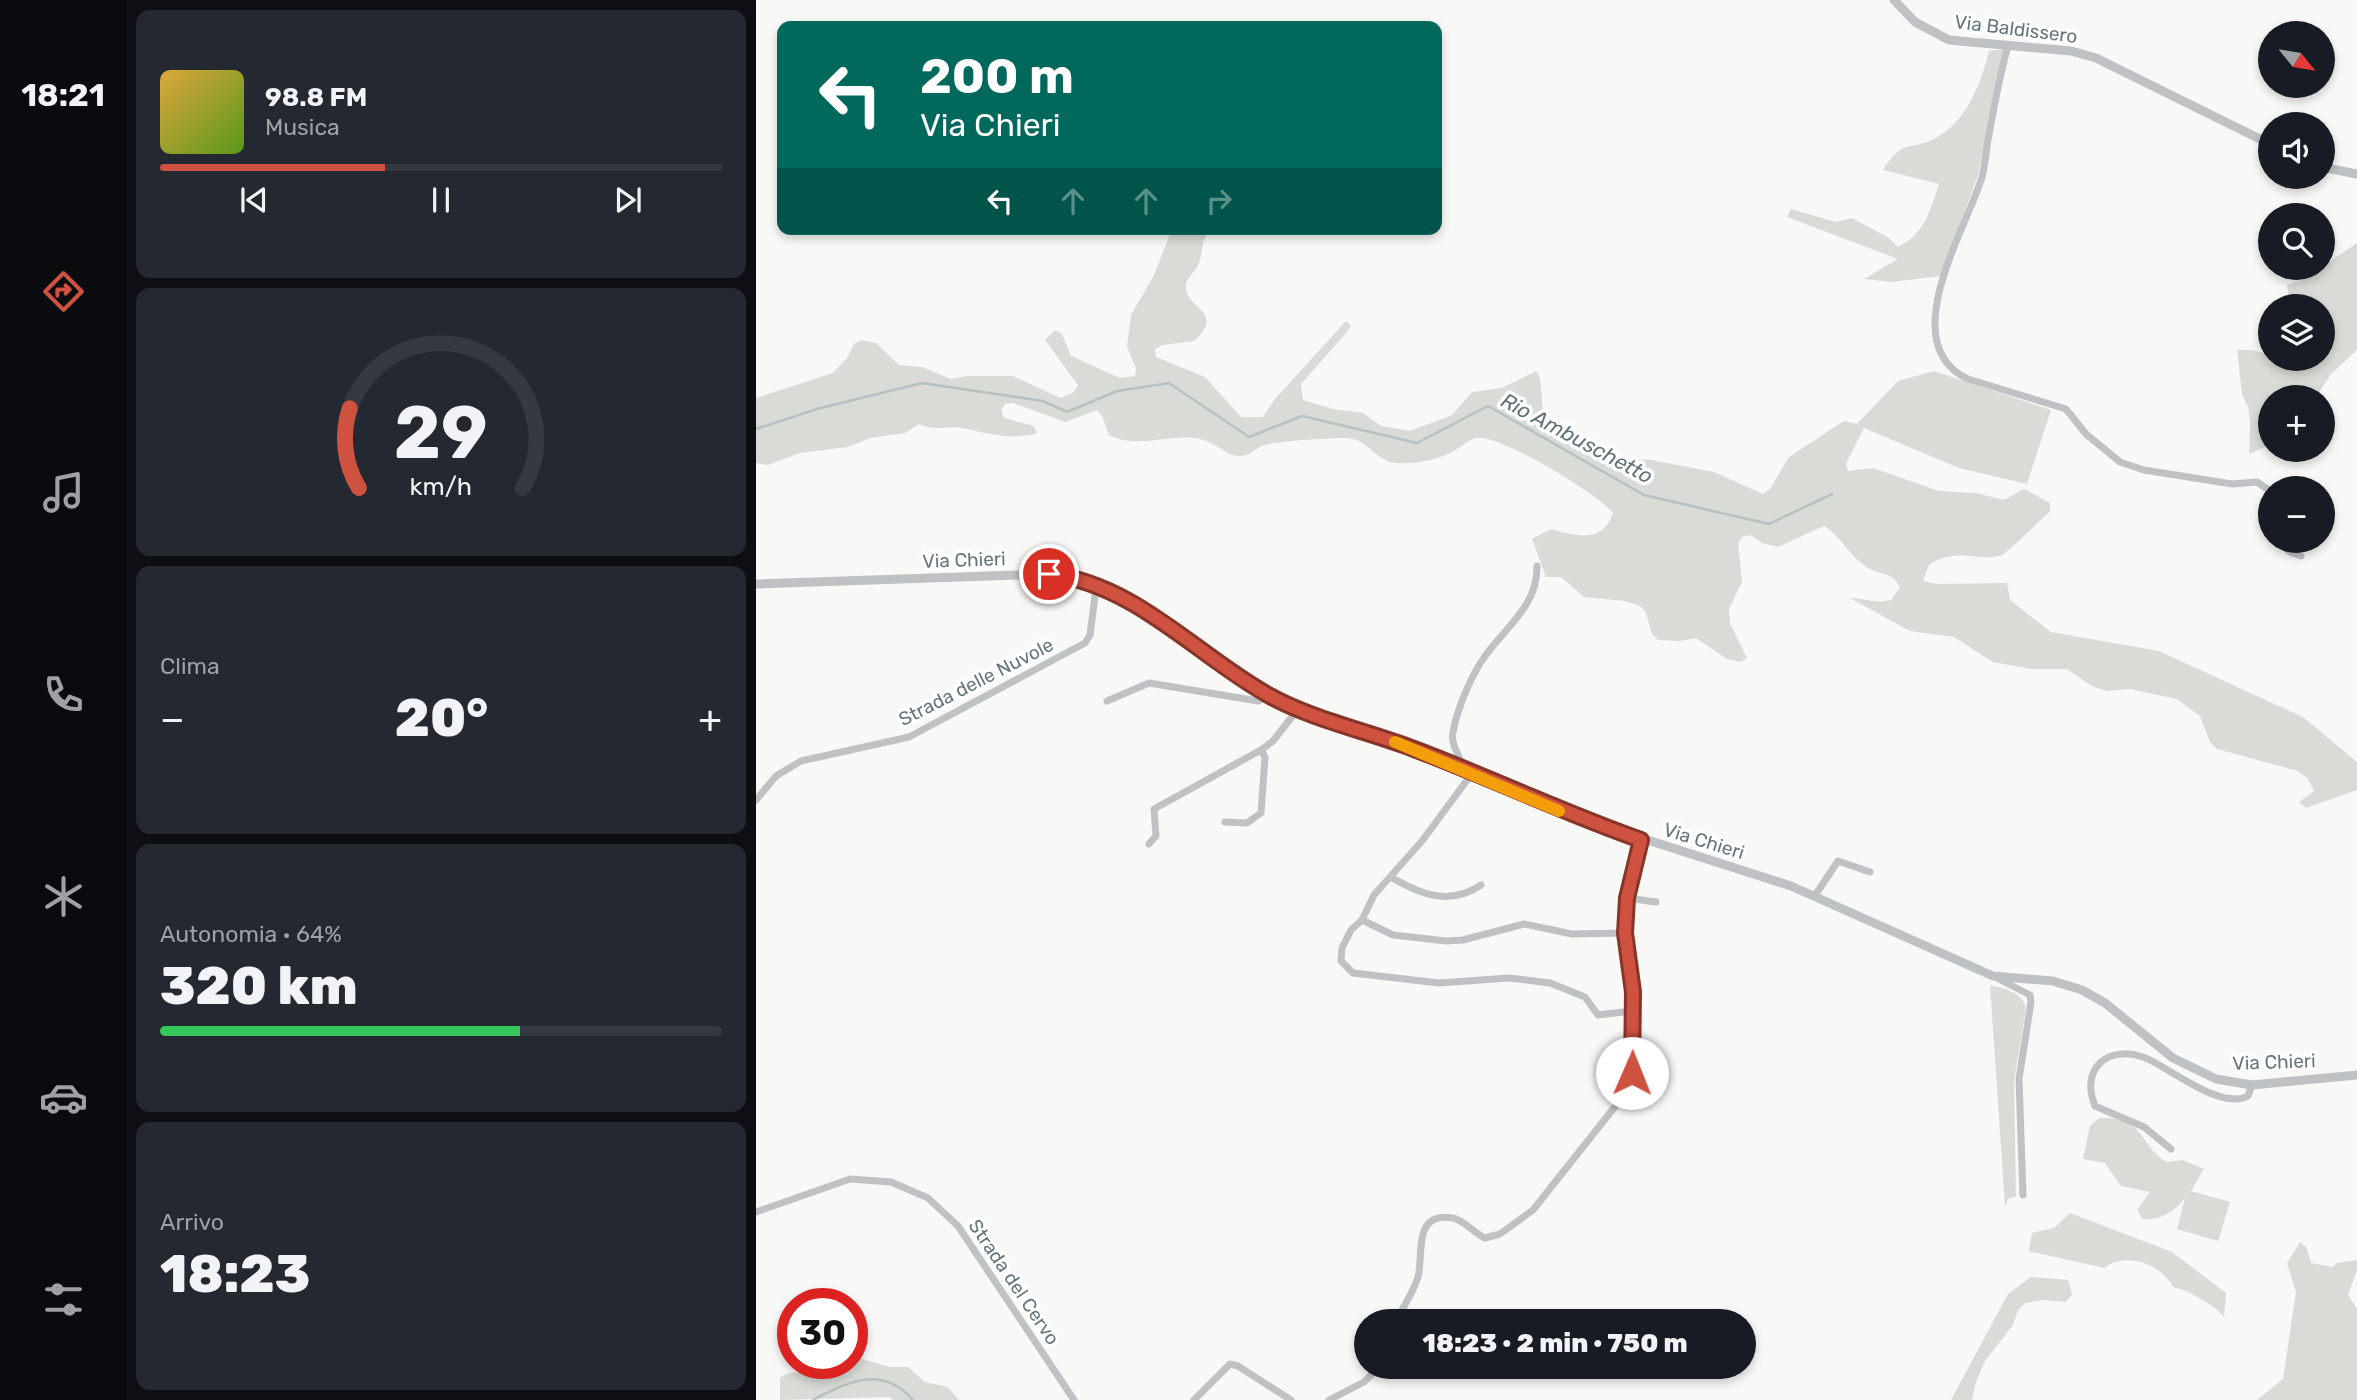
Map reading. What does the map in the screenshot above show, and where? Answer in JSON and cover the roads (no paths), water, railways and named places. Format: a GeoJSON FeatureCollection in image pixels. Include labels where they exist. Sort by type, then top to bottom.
{"type":"FeatureCollection","features":[{"type":"Feature","properties":{"kind":"street","name":"Via Baldissero"},"geometry":{"type":"LineString","coordinates":[[1894,0],[1915,22],[1933,34],[1949,40],[2071,51],[2096,58],[2258,138]]}},
{"type":"Feature","properties":{"kind":"street"},"geometry":{"type":"LineString","coordinates":[[2008,46],[1982,176],[1948,264],[1936,307],[1935,328],[1947,361],[1955,373],[1968,379],[2066,409],[2086,434],[2120,462],[2144,470],[2232,484],[2258,483]]}},
{"type":"Feature","properties":{"kind":"street"},"geometry":{"type":"LineString","coordinates":[[2335,169],[2357,173]]}},
{"type":"Feature","properties":{"kind":"street"},"geometry":{"type":"LineString","coordinates":[[2293,553],[2301,556]]}},
{"type":"Feature","properties":{"kind":"street"},"geometry":{"type":"LineString","coordinates":[[1462,768],[1452,740],[1465,696],[1481,662],[1529,602],[1537,579],[1537,566]]}},
{"type":"Feature","properties":{"kind":"street","name":"Via Chieri"},"geometry":{"type":"LineString","coordinates":[[756,584],[1049,574],[1068,576],[1128,601],[1173,628],[1268,696],[1473,772],[1564,813],[1641,840],[1791,886],[1993,976],[2053,981],[2082,990],[2105,1003],[2154,1044],[2194,1070],[2222,1082],[2252,1084],[2357,1074]]}},
{"type":"Feature","properties":{"kind":"street","name":"Strada delle Nuvole"},"geometry":{"type":"LineString","coordinates":[[756,800],[776,776],[801,761],[909,737],[1085,643],[1090,635],[1096,587]]}},
{"type":"Feature","properties":{"kind":"street"},"geometry":{"type":"LineString","coordinates":[[1107,701],[1149,683],[1258,701],[1268,696]]}},
{"type":"Feature","properties":{"kind":"street"},"geometry":{"type":"LineString","coordinates":[[1149,844],[1156,836],[1153,812],[1158,806],[1261,750],[1273,741],[1298,709]]}},
{"type":"Feature","properties":{"kind":"street"},"geometry":{"type":"LineString","coordinates":[[1226,822],[1247,823],[1261,813],[1265,757],[1261,750]]}},
{"type":"Feature","properties":{"kind":"street"},"geometry":{"type":"LineString","coordinates":[[1473,772],[1422,842],[1374,894],[1362,920],[1351,930],[1342,948],[1341,961],[1353,973],[1439,982],[1518,979],[1573,990],[1585,997],[1598,1015],[1632,1011]]}},
{"type":"Feature","properties":{"kind":"street"},"geometry":{"type":"LineString","coordinates":[[1402,1309],[1416,1282],[1420,1240],[1430,1224],[1440,1218],[1457,1218],[1485,1238],[1500,1234],[1533,1210],[1620,1100],[1632,1073],[1632,1011],[1625,933],[1627,898],[1641,840]]}},
{"type":"Feature","properties":{"kind":"street"},"geometry":{"type":"LineString","coordinates":[[1814,897],[1838,861],[1870,872]]}},
{"type":"Feature","properties":{"kind":"street"},"geometry":{"type":"LineString","coordinates":[[1391,877],[1405,886],[1445,899],[1472,892],[1481,885]]}},
{"type":"Feature","properties":{"kind":"street"},"geometry":{"type":"LineString","coordinates":[[1627,898],[1656,902]]}},
{"type":"Feature","properties":{"kind":"street"},"geometry":{"type":"LineString","coordinates":[[1362,920],[1393,935],[1446,941],[1463,940],[1524,925],[1547,927],[1572,934],[1625,933]]}},
{"type":"Feature","properties":{"kind":"street"},"geometry":{"type":"LineString","coordinates":[[1993,976],[2030,995],[2031,1002],[2019,1079],[2023,1195]]}},
{"type":"Feature","properties":{"kind":"street"},"geometry":{"type":"LineString","coordinates":[[2171,1149],[2144,1127],[2095,1106],[2090,1080],[2094,1067],[2102,1059],[2116,1055],[2145,1058],[2191,1085],[2238,1099],[2248,1096],[2252,1084]]}},
{"type":"Feature","properties":{"kind":"street","name":"Strada del Cervo"},"geometry":{"type":"LineString","coordinates":[[756,1212],[850,1180],[891,1182],[928,1198],[958,1226],[1074,1400]]}},
{"type":"Feature","properties":{"kind":"street"},"geometry":{"type":"LineString","coordinates":[[1194,1400],[1230,1364],[1248,1371],[1291,1400]]}},
{"type":"Feature","properties":{"kind":"street"},"geometry":{"type":"LineString","coordinates":[[1329,1400],[1367,1379]]}},
{"type":"Feature","properties":{"kind":"waterway","name":"Rio Ambuschetto"},"geometry":{"type":"LineString","coordinates":[[756,429],[817,409],[922,383],[1043,401],[1067,412],[1117,391],[1169,383],[1249,437],[1302,416],[1417,443],[1488,406],[1644,495],[1769,524],[1832,494]]}},
{"type":"Feature","properties":{"kind":"waterway"},"geometry":{"type":"LineString","coordinates":[[813,1400],[839,1387],[865,1380],[890,1383],[902,1389],[913,1400]]}}]}
